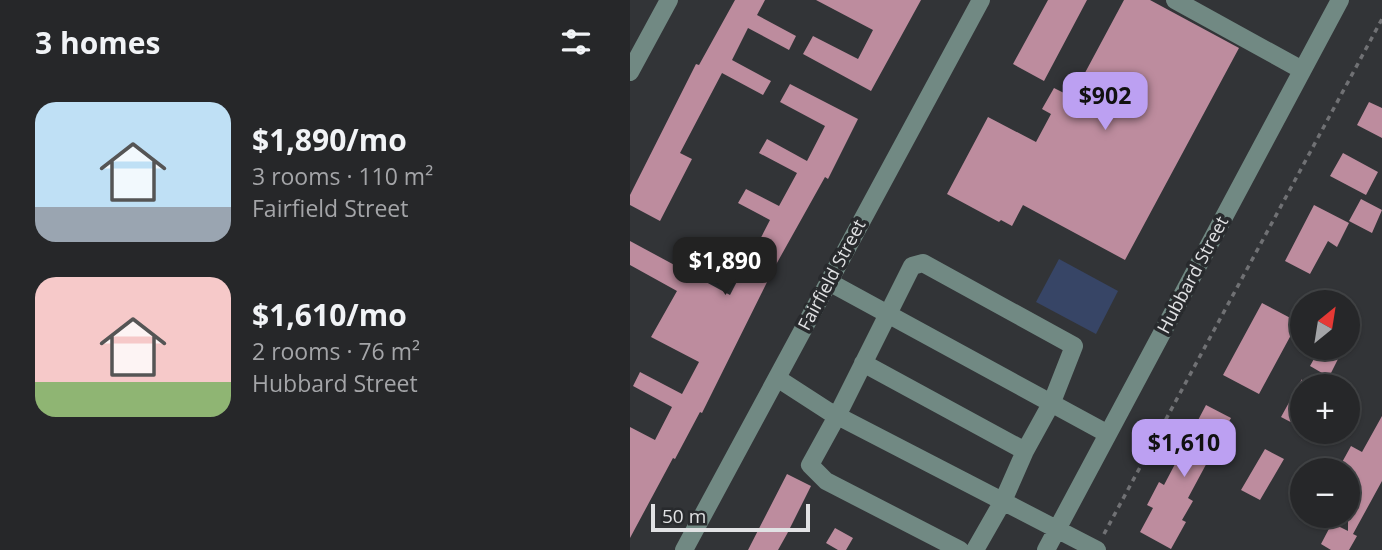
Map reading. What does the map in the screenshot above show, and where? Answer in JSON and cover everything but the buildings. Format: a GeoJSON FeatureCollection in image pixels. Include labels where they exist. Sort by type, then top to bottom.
{"type":"FeatureCollection","features":[{"type":"Feature","properties":{"kind":"street"},"geometry":{"type":"LineString","coordinates":[[630,72],[669,0]]}},
{"type":"Feature","properties":{"kind":"street","name":"Fairfield Street"},"geometry":{"type":"LineString","coordinates":[[684,550],[981,0]]}},
{"type":"Feature","properties":{"kind":"street"},"geometry":{"type":"LineString","coordinates":[[1175,0],[1302,70]]}},
{"type":"Feature","properties":{"kind":"street","name":"Hubbard Street"},"geometry":{"type":"LineString","coordinates":[[1046,550],[1340,0]]}},
{"type":"Feature","properties":{"kind":"street"},"geometry":{"type":"LineString","coordinates":[[960,550],[826,481],[810,465],[912,265],[923,263],[1074,346],[1052,402],[975,550]]}},
{"type":"Feature","properties":{"kind":"street"},"geometry":{"type":"LineString","coordinates":[[829,282],[1108,434]]}},
{"type":"Feature","properties":{"kind":"street"},"geometry":{"type":"LineString","coordinates":[[863,363],[1026,451]]}},
{"type":"Feature","properties":{"kind":"street"},"geometry":{"type":"LineString","coordinates":[[777,378],[837,416],[1096,550]]}},
{"type":"Feature","properties":{"kind":"path"},"geometry":{"type":"LineString","coordinates":[[1096,550],[1382,19]]}},
{"type":"Feature","properties":{"kind":"shaded area"},"geometry":{"type":"Polygon","coordinates":[[[1059,259],[1118,291],[1096,334],[1036,302],[1059,259]]]}}]}
